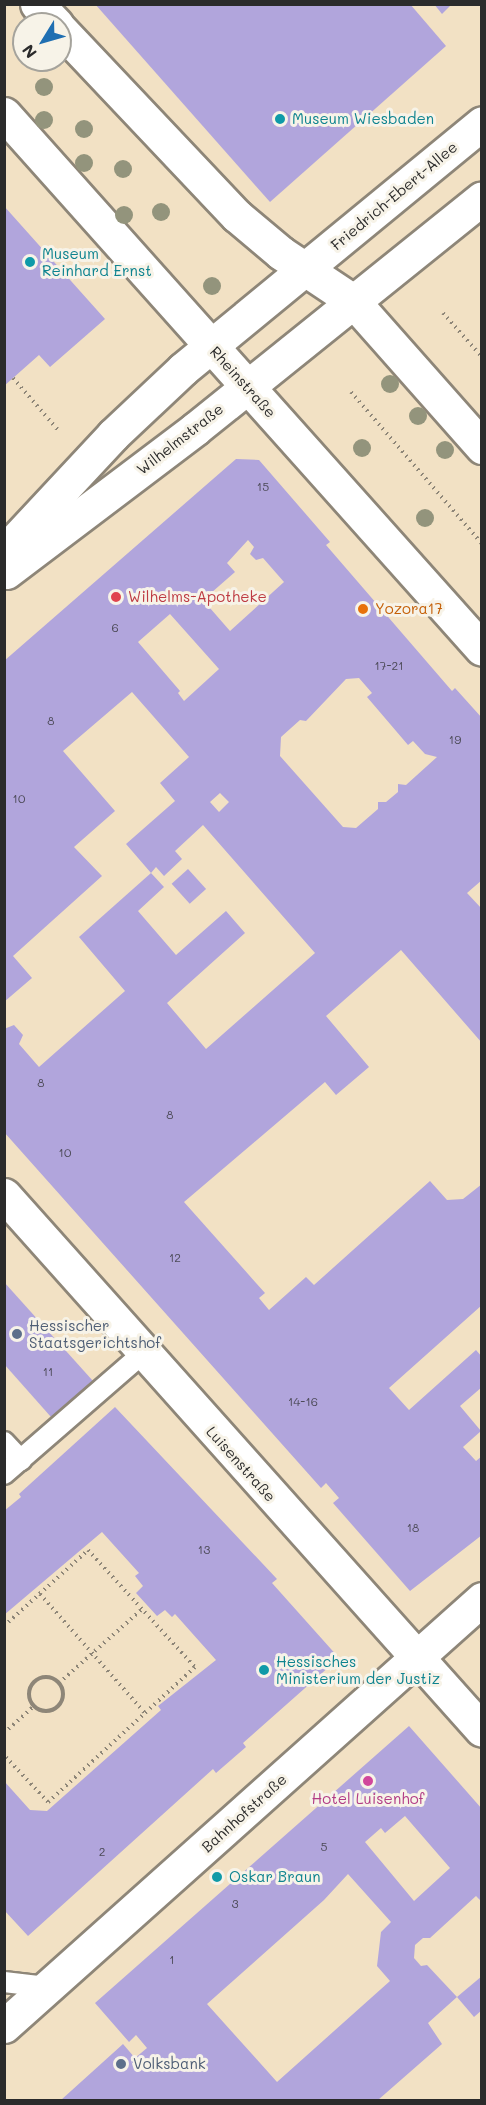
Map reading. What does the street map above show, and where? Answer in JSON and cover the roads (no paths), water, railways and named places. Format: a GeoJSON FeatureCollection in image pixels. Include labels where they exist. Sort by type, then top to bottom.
{"type":"FeatureCollection","features":[{"type":"Feature","properties":{"kind":"main road"},"geometry":{"type":"LineString","coordinates":[[72,41],[237,216],[281,254],[307,268],[353,301],[482,447]]}},
{"type":"Feature","properties":{"kind":"main road","name":"Rheinstraße"},"geometry":{"type":"LineString","coordinates":[[4,114],[482,649]]}},
{"type":"Feature","properties":{"kind":"main road","name":"Friedrich-Ebert-Allee"},"geometry":{"type":"LineString","coordinates":[[307,268],[482,123]]}},
{"type":"Feature","properties":{"kind":"main road"},"geometry":{"type":"LineString","coordinates":[[353,301],[482,198]]}},
{"type":"Feature","properties":{"kind":"main road"},"geometry":{"type":"LineString","coordinates":[[4,552],[113,435],[211,346],[307,268]]}},
{"type":"Feature","properties":{"kind":"main road","name":"Wilhelmstraße"},"geometry":{"type":"LineString","coordinates":[[4,573],[248,386],[353,301]]}},
{"type":"Feature","properties":{"kind":"main road","name":"Luisenstraße"},"geometry":{"type":"LineString","coordinates":[[4,1195],[142,1354],[415,1660],[482,1730]]}},
{"type":"Feature","properties":{"kind":"main road","name":"Bahnhofstraße"},"geometry":{"type":"LineString","coordinates":[[4,2026],[482,1599]]}},
{"type":"Feature","properties":{"kind":"lane"},"geometry":{"type":"LineString","coordinates":[[4,1474],[142,1354]]}},
{"type":"Feature","properties":{"kind":"lane"},"geometry":{"type":"LineString","coordinates":[[4,1442],[21,1460]]}},
{"type":"Feature","properties":{"kind":"lane"},"geometry":{"type":"LineString","coordinates":[[4,1982],[47,1987]]}},
{"type":"Feature","properties":{"kind":"place","name":"Museum Wiesbaden"},"geometry":{"type":"Point","coordinates":[280,119]}},
{"type":"Feature","properties":{"kind":"place","name":"Museum Reinhard Ernst"},"geometry":{"type":"Point","coordinates":[30,262]}},
{"type":"Feature","properties":{"kind":"place","name":"Wilhelms-Apotheke"},"geometry":{"type":"Point","coordinates":[116,597]}},
{"type":"Feature","properties":{"kind":"place","name":"Yozora17"},"geometry":{"type":"Point","coordinates":[363,609]}},
{"type":"Feature","properties":{"kind":"place","name":"Hessischer Staatsgerichtshof"},"geometry":{"type":"Point","coordinates":[17,1334]}},
{"type":"Feature","properties":{"kind":"place","name":"Hessisches Ministerium der Justiz"},"geometry":{"type":"Point","coordinates":[264,1670]}},
{"type":"Feature","properties":{"kind":"place","name":"Hotel Luisenhof"},"geometry":{"type":"Point","coordinates":[368,1781]}},
{"type":"Feature","properties":{"kind":"place","name":"Oskar Braun"},"geometry":{"type":"Point","coordinates":[217,1877]}},
{"type":"Feature","properties":{"kind":"place","name":"Volksbank"},"geometry":{"type":"Point","coordinates":[121,2064]}}]}
